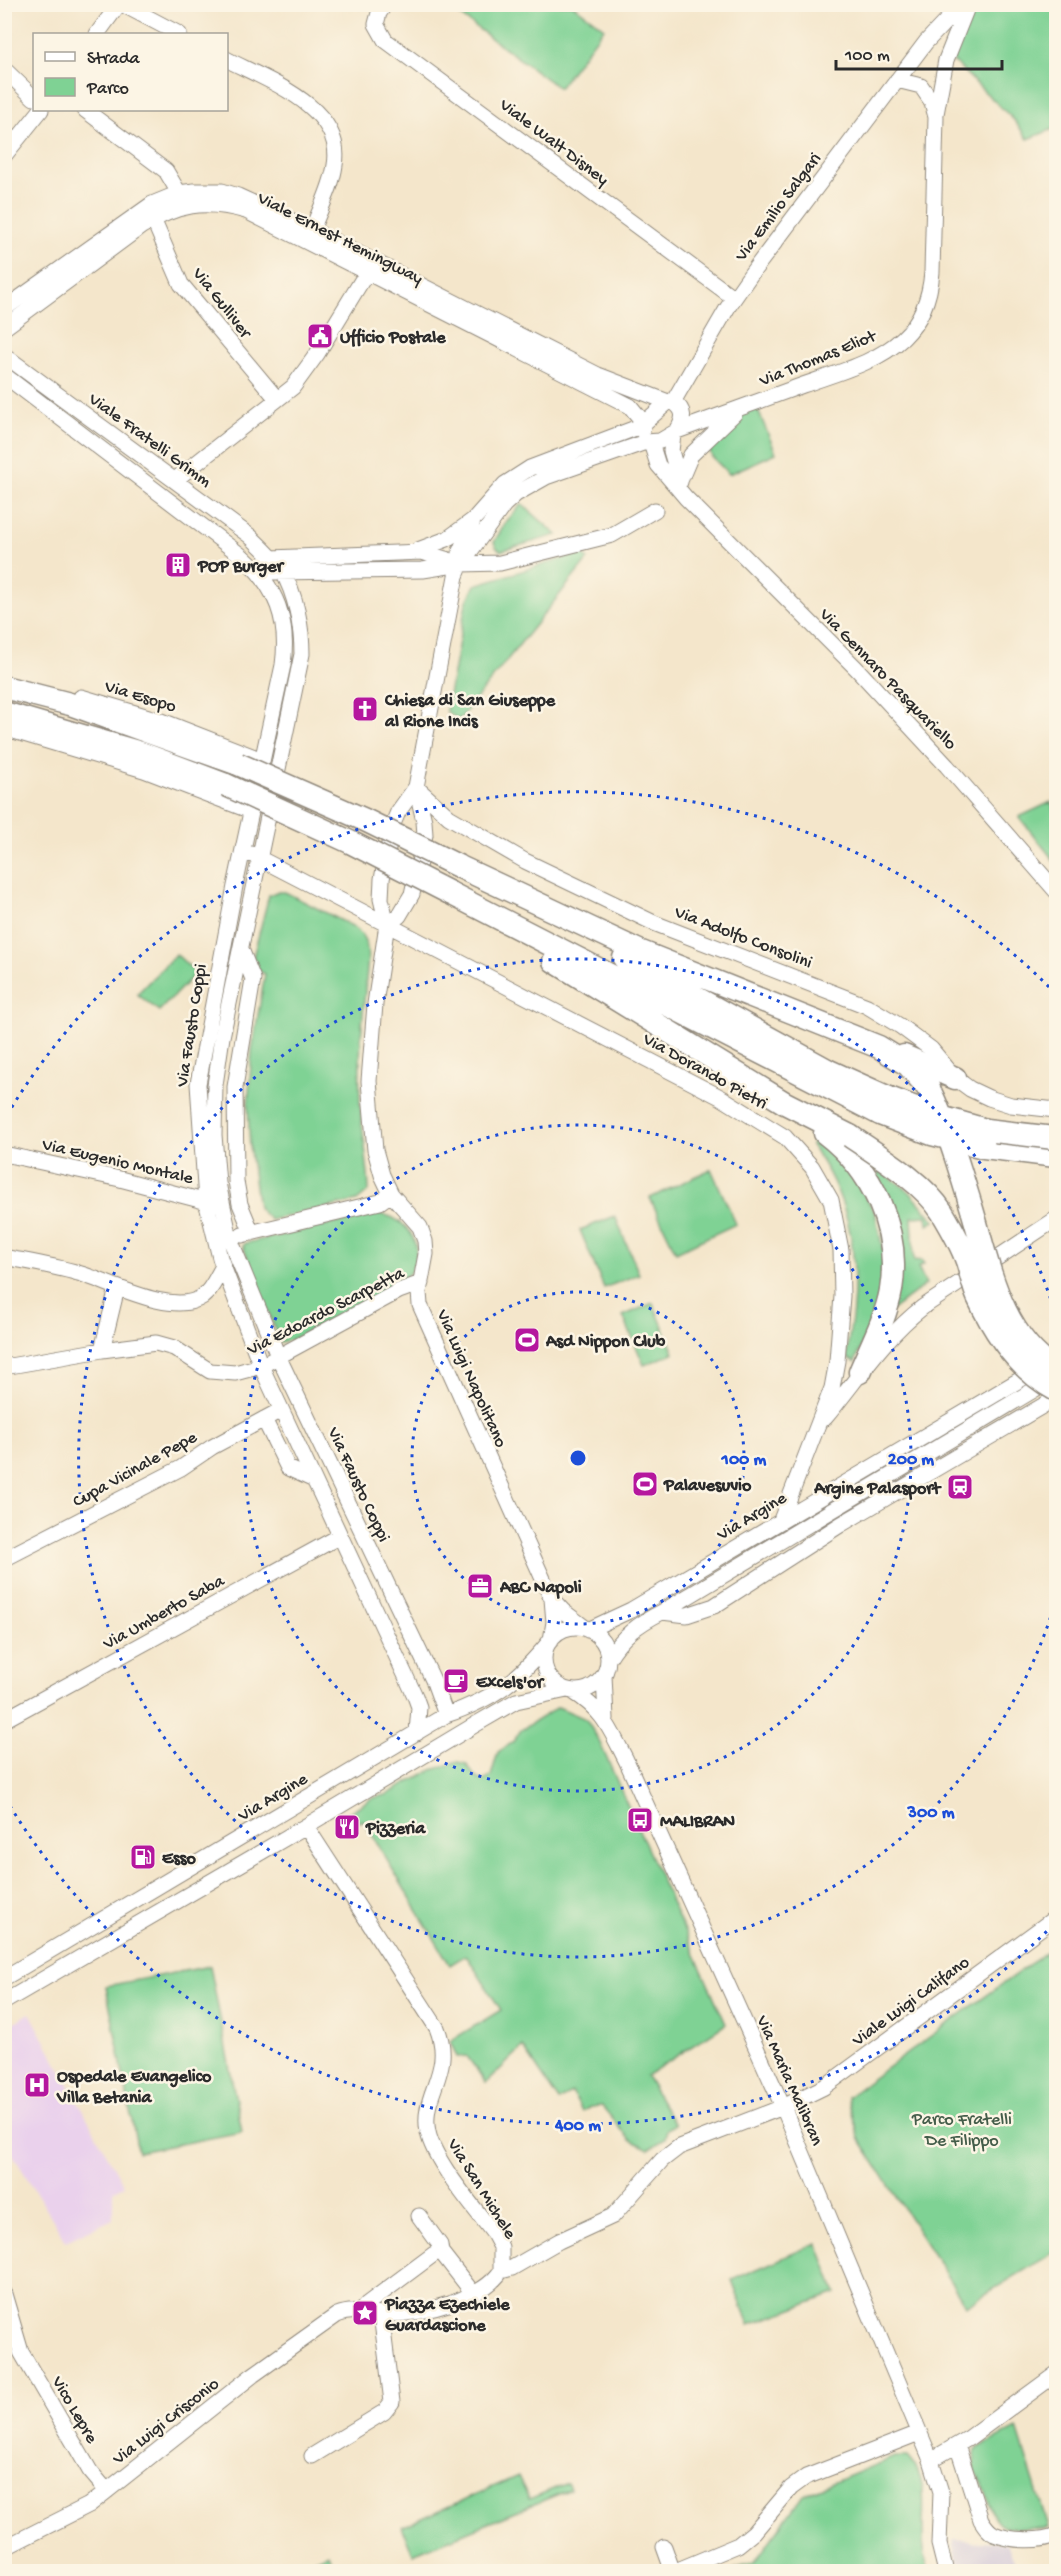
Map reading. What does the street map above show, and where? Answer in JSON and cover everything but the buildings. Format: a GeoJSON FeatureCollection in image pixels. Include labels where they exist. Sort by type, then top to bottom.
{"type":"FeatureCollection","features":[{"type":"Feature","properties":{"kind":"highway"},"geometry":{"type":"LineString","coordinates":[[4,687],[70,704],[238,764],[364,820],[639,951],[879,1047],[925,1063],[955,1078]]}},
{"type":"Feature","properties":{"kind":"highway"},"geometry":{"type":"LineString","coordinates":[[4,713],[141,753],[226,785],[350,842],[885,1106],[936,1116],[986,1130],[1056,1138]]}},
{"type":"Feature","properties":{"kind":"highway"},"geometry":{"type":"LineString","coordinates":[[460,867],[830,1071],[932,1134],[984,1147],[1056,1156]]}},
{"type":"Feature","properties":{"kind":"highway"},"geometry":{"type":"LineString","coordinates":[[475,905],[527,944],[785,1103],[850,1136],[921,1189],[940,1210],[960,1245],[977,1295],[993,1327],[1014,1355],[1056,1390]]}},
{"type":"Feature","properties":{"kind":"highway"},"geometry":{"type":"LineString","coordinates":[[879,1047],[908,1065],[929,1089],[945,1126],[997,1293],[1014,1327],[1026,1343],[1056,1370]]}},
{"type":"Feature","properties":{"kind":"highway"},"geometry":{"type":"LineString","coordinates":[[785,1103],[843,1147],[862,1169],[879,1198],[887,1222],[892,1253],[891,1290],[860,1372]]}},
{"type":"Feature","properties":{"kind":"street"},"geometry":{"type":"LineString","coordinates":[[98,33],[120,4],[177,33]]}},
{"type":"Feature","properties":{"kind":"street","name":"Viale Walt Disney"},"geometry":{"type":"LineString","coordinates":[[385,4],[376,24],[385,40],[734,298]]}},
{"type":"Feature","properties":{"kind":"street","name":"Via Emilio Salgari"},"geometry":{"type":"LineString","coordinates":[[926,42],[946,4]]}},
{"type":"Feature","properties":{"kind":"street","name":"Via Emilio Salgari"},"geometry":{"type":"LineString","coordinates":[[670,402],[734,298],[926,42],[962,4]]}},
{"type":"Feature","properties":{"kind":"street","name":"Via Thomas Eliot"},"geometry":{"type":"LineString","coordinates":[[682,427],[740,408],[876,356],[902,339],[920,317],[931,287],[936,117],[946,60],[968,4]]}},
{"type":"Feature","properties":{"kind":"street"},"geometry":{"type":"LineString","coordinates":[[228,60],[298,96],[326,123],[332,137],[336,162],[312,230]]}},
{"type":"Feature","properties":{"kind":"street"},"geometry":{"type":"LineString","coordinates":[[4,69],[33,97]]}},
{"type":"Feature","properties":{"kind":"street","name":"Via Thomas Eliot"},"geometry":{"type":"LineString","coordinates":[[897,80],[921,86],[932,102],[936,117]]}},
{"type":"Feature","properties":{"kind":"street"},"geometry":{"type":"LineString","coordinates":[[4,156],[40,111]]}},
{"type":"Feature","properties":{"kind":"street"},"geometry":{"type":"LineString","coordinates":[[86,111],[166,171],[179,193]]}},
{"type":"Feature","properties":{"kind":"street","name":"Viale Ernest Hemingway"},"geometry":{"type":"LineString","coordinates":[[4,309],[139,212],[179,193],[222,191],[312,230],[598,375],[670,402]]}},
{"type":"Feature","properties":{"kind":"street","name":"Viale Ernest Hemingway"},"geometry":{"type":"LineString","coordinates":[[4,328],[153,219],[175,208],[194,204],[228,205],[246,211],[630,406],[643,425],[649,442]]}},
{"type":"Feature","properties":{"kind":"street","name":"Via Gulliver"},"geometry":{"type":"LineString","coordinates":[[153,219],[187,292],[277,399]]}},
{"type":"Feature","properties":{"kind":"street"},"geometry":{"type":"LineString","coordinates":[[175,480],[277,399],[306,372],[367,272]]}},
{"type":"Feature","properties":{"kind":"street","name":"Viale Fratelli Grimm"},"geometry":{"type":"LineString","coordinates":[[4,355],[250,536],[282,572]]}},
{"type":"Feature","properties":{"kind":"street","name":"Viale Fratelli Grimm"},"geometry":{"type":"LineString","coordinates":[[4,375],[256,569]]}},
{"type":"Feature","properties":{"kind":"street"},"geometry":{"type":"LineString","coordinates":[[409,552],[447,539],[474,519],[499,490],[518,475],[643,425],[670,402],[683,411],[682,427],[671,451],[686,498]]}},
{"type":"Feature","properties":{"kind":"street"},"geometry":{"type":"LineString","coordinates":[[680,482],[691,454],[740,408]]}},
{"type":"Feature","properties":{"kind":"street"},"geometry":{"type":"LineString","coordinates":[[461,564],[504,505],[529,485],[649,442],[682,427]]}},
{"type":"Feature","properties":{"kind":"street","name":"Via Gennaro Pasquariello"},"geometry":{"type":"LineString","coordinates":[[649,442],[658,465],[686,498],[856,668],[947,765],[1056,891]]}},
{"type":"Feature","properties":{"kind":"street"},"geometry":{"type":"LineString","coordinates":[[256,569],[282,572],[423,570],[461,564],[500,563],[612,535],[655,510]]}},
{"type":"Feature","properties":{"kind":"street"},"geometry":{"type":"LineString","coordinates":[[461,564],[460,551],[474,519]]}},
{"type":"Feature","properties":{"kind":"street"},"geometry":{"type":"LineString","coordinates":[[256,569],[271,558],[409,552],[428,553],[461,564]]}},
{"type":"Feature","properties":{"kind":"street","name":"Via Luigi Napolitano"},"geometry":{"type":"LineString","coordinates":[[387,924],[399,916],[412,894],[425,835],[416,787],[453,591],[461,564]]}},
{"type":"Feature","properties":{"kind":"street","name":"Via Fausto Coppi"},"geometry":{"type":"LineString","coordinates":[[256,569],[266,579],[274,595],[282,616],[286,643],[198,1084],[206,1201],[434,1682],[447,1715]]}},
{"type":"Feature","properties":{"kind":"street","name":"Via Fausto Coppi"},"geometry":{"type":"LineString","coordinates":[[282,572],[302,634],[302,654],[222,1037],[215,1085],[214,1135],[222,1207],[223,1266],[261,1366],[415,1696],[419,1707],[417,1733]]}},
{"type":"Feature","properties":{"kind":"street","name":"Via Esopo"},"geometry":{"type":"LineString","coordinates":[[4,676],[162,721],[262,760]]}},
{"type":"Feature","properties":{"kind":"street"},"geometry":{"type":"LineString","coordinates":[[4,728],[144,770],[251,811]]}},
{"type":"Feature","properties":{"kind":"street","name":"Via Luigi Napolitano"},"geometry":{"type":"LineString","coordinates":[[416,787],[398,812],[393,824],[382,879],[381,899],[387,924],[375,1004],[369,1081],[375,1150],[382,1175],[392,1194],[420,1227],[425,1241],[426,1254],[420,1305],[423,1316],[552,1599],[563,1611],[588,1630]]}},
{"type":"Feature","properties":{"kind":"street","name":"Via Adolfo Consolini"},"geometry":{"type":"LineString","coordinates":[[416,787],[449,818],[525,861],[654,923],[867,1006],[900,1026],[931,1049],[955,1078],[989,1098],[1011,1105],[1056,1110]]}},
{"type":"Feature","properties":{"kind":"street","name":"Via Dorando Pietri"},"geometry":{"type":"LineString","coordinates":[[243,850],[722,1098],[785,1137],[812,1167],[831,1200],[841,1250],[842,1296],[837,1361],[820,1423],[781,1520]]}},
{"type":"Feature","properties":{"kind":"street"},"geometry":{"type":"LineString","coordinates":[[241,949],[253,979],[235,1087],[235,1164],[240,1204],[252,1233]]}},
{"type":"Feature","properties":{"kind":"street","name":"Via Eugenio Montale"},"geometry":{"type":"LineString","coordinates":[[4,1154],[120,1179],[222,1207]]}},
{"type":"Feature","properties":{"kind":"street"},"geometry":{"type":"LineString","coordinates":[[223,1241],[380,1202],[392,1194]]}},
{"type":"Feature","properties":{"kind":"street"},"geometry":{"type":"LineString","coordinates":[[820,1423],[890,1335],[923,1307],[1056,1219]]}},
{"type":"Feature","properties":{"kind":"street"},"geometry":{"type":"LineString","coordinates":[[4,1257],[75,1272],[161,1301],[193,1301],[207,1293],[223,1266]]}},
{"type":"Feature","properties":{"kind":"street","name":"Via Edoardo Scarpetta"},"geometry":{"type":"LineString","coordinates":[[4,1367],[102,1350],[160,1344],[174,1348],[210,1371],[235,1373],[261,1366],[399,1292],[421,1283]]}},
{"type":"Feature","properties":{"kind":"street"},"geometry":{"type":"LineString","coordinates":[[102,1350],[117,1288]]}},
{"type":"Feature","properties":{"kind":"street","name":"Via Argine"},"geometry":{"type":"LineString","coordinates":[[588,1630],[631,1610],[1056,1358]]}},
{"type":"Feature","properties":{"kind":"street","name":"Via Argine"},"geometry":{"type":"LineString","coordinates":[[608,1659],[623,1637],[642,1622],[1056,1376]]}},
{"type":"Feature","properties":{"kind":"street"},"geometry":{"type":"LineString","coordinates":[[662,1612],[687,1615],[714,1606],[840,1525],[1056,1398]]}},
{"type":"Feature","properties":{"kind":"street","name":"Cupa Vicinale Pepe"},"geometry":{"type":"LineString","coordinates":[[4,1559],[181,1468],[212,1447],[281,1410]]}},
{"type":"Feature","properties":{"kind":"street"},"geometry":{"type":"LineString","coordinates":[[264,1419],[288,1468],[314,1480]]}},
{"type":"Feature","properties":{"kind":"street","name":"Via Umberto Saba"},"geometry":{"type":"LineString","coordinates":[[4,1720],[340,1536]]}},
{"type":"Feature","properties":{"kind":"street","name":"Via Luigi Napolitano"},"geometry":{"type":"LineString","coordinates":[[551,1640],[554,1622],[552,1599]]}},
{"type":"Feature","properties":{"kind":"street"},"geometry":{"type":"LineString","coordinates":[[4,2002],[516,1701],[592,1687],[604,1675],[608,1659],[602,1641],[588,1630],[571,1628],[560,1632],[551,1640],[544,1655],[547,1672],[557,1685],[569,1690]]}},
{"type":"Feature","properties":{"kind":"street","name":"Via Argine"},"geometry":{"type":"LineString","coordinates":[[4,1978],[447,1715],[474,1706],[509,1685],[526,1670],[551,1640]]}},
{"type":"Feature","properties":{"kind":"street","name":"Via Maria Malibran"},"geometry":{"type":"LineString","coordinates":[[604,1675],[606,1719]]}},
{"type":"Feature","properties":{"kind":"street","name":"Via Maria Malibran"},"geometry":{"type":"LineString","coordinates":[[569,1690],[592,1704],[606,1719],[783,2107],[931,2460],[941,2492],[939,2544],[946,2571]]}},
{"type":"Feature","properties":{"kind":"street","name":"Via San Michele"},"geometry":{"type":"LineString","coordinates":[[306,1826],[437,2028],[442,2041],[444,2058],[430,2102],[428,2133],[435,2151],[501,2247],[501,2271]]}},
{"type":"Feature","properties":{"kind":"street","name":"Viale Luigi Califano"},"geometry":{"type":"LineString","coordinates":[[501,2271],[512,2268],[559,2241],[613,2216],[662,2160],[678,2147],[783,2107],[837,2078],[1056,1917]]}},
{"type":"Feature","properties":{"kind":"street"},"geometry":{"type":"LineString","coordinates":[[419,2216],[440,2245],[441,2252],[473,2293]]}},
{"type":"Feature","properties":{"kind":"street"},"geometry":{"type":"LineString","coordinates":[[434,2254],[366,2304],[361,2312],[408,2313],[457,2302],[496,2277],[501,2271]]}},
{"type":"Feature","properties":{"kind":"street","name":"Vico Lepre"},"geometry":{"type":"LineString","coordinates":[[4,2294],[17,2334],[11,2346],[107,2492]]}},
{"type":"Feature","properties":{"kind":"street","name":"Via Luigi Crisconio"},"geometry":{"type":"LineString","coordinates":[[4,2548],[89,2505],[254,2375],[343,2312],[361,2312]]}},
{"type":"Feature","properties":{"kind":"street"},"geometry":{"type":"LineString","coordinates":[[312,2456],[384,2412],[392,2402],[383,2314]]}},
{"type":"Feature","properties":{"kind":"street"},"geometry":{"type":"LineString","coordinates":[[931,2460],[957,2445],[1056,2373]]}},
{"type":"Feature","properties":{"kind":"street"},"geometry":{"type":"LineString","coordinates":[[663,2547],[673,2571],[738,2545],[754,2532],[791,2488],[806,2477],[919,2433]]}},
{"type":"Feature","properties":{"kind":"street"},"geometry":{"type":"LineString","coordinates":[[957,2445],[981,2520],[988,2530],[996,2535],[1024,2539],[1049,2538],[1056,2535]]}},
{"type":"Feature","properties":{"kind":"shaded area","name":"Ospedale Evangelico Villa Betania"},"geometry":{"type":"Polygon","coordinates":[[[30,2013],[124,2186],[113,2191],[113,2219],[66,2241],[5,2142],[5,2028],[30,2013]]]}},
{"type":"Feature","properties":{"kind":"shaded area"},"geometry":{"type":"Polygon","coordinates":[[[953,2540],[1007,2544],[1019,2571],[959,2571],[953,2540]]]}},
{"type":"Feature","properties":{"kind":"green space"},"geometry":{"type":"Polygon","coordinates":[[[446,5],[573,5],[604,28],[559,88],[446,5]]]}},
{"type":"Feature","properties":{"kind":"green space"},"geometry":{"type":"Polygon","coordinates":[[[977,5],[1056,5],[1056,128],[1028,139],[1014,120],[952,60],[967,22],[977,5]]]}},
{"type":"Feature","properties":{"kind":"green space"},"geometry":{"type":"Polygon","coordinates":[[[757,408],[776,453],[729,474],[712,457],[706,441],[726,418],[757,408]]]}},
{"type":"Feature","properties":{"kind":"green space"},"geometry":{"type":"Polygon","coordinates":[[[522,504],[557,535],[501,551],[494,542],[506,522],[522,504]]]}},
{"type":"Feature","properties":{"kind":"green space"},"geometry":{"type":"Polygon","coordinates":[[[581,553],[588,559],[459,720],[446,711],[466,603],[475,585],[581,553]]]}},
{"type":"Feature","properties":{"kind":"green space"},"geometry":{"type":"Polygon","coordinates":[[[1051,802],[1056,813],[1056,863],[1019,817],[1051,802]]]}},
{"type":"Feature","properties":{"kind":"green space"},"geometry":{"type":"Polygon","coordinates":[[[285,892],[354,927],[365,940],[368,963],[361,1036],[360,1086],[369,1191],[357,1201],[270,1220],[258,1208],[250,1151],[248,1106],[252,1050],[265,974],[259,971],[253,957],[269,895],[285,892]]]}},
{"type":"Feature","properties":{"kind":"green space"},"geometry":{"type":"Polygon","coordinates":[[[176,954],[196,973],[159,1011],[137,994],[176,954]]]}},
{"type":"Feature","properties":{"kind":"green space"},"geometry":{"type":"Polygon","coordinates":[[[819,1136],[836,1150],[875,1212],[884,1256],[878,1305],[855,1362],[847,1358],[854,1285],[852,1242],[842,1202],[834,1183],[811,1145],[819,1136]]]}},
{"type":"Feature","properties":{"kind":"green space"},"geometry":{"type":"Polygon","coordinates":[[[711,1169],[736,1224],[676,1252],[650,1198],[711,1169]]]}},
{"type":"Feature","properties":{"kind":"green space"},"geometry":{"type":"Polygon","coordinates":[[[881,1171],[909,1191],[935,1221],[928,1225],[927,1216],[912,1217],[914,1260],[922,1261],[924,1264],[918,1267],[926,1284],[892,1310],[877,1174],[881,1171]]]}},
{"type":"Feature","properties":{"kind":"green space"},"geometry":{"type":"Polygon","coordinates":[[[378,1214],[397,1220],[410,1232],[416,1250],[409,1273],[399,1283],[291,1340],[280,1342],[243,1246],[246,1243],[378,1214]]]}},
{"type":"Feature","properties":{"kind":"green space"},"geometry":{"type":"Polygon","coordinates":[[[615,1216],[639,1274],[604,1288],[580,1230],[615,1216]]]}},
{"type":"Feature","properties":{"kind":"green space"},"geometry":{"type":"Polygon","coordinates":[[[653,1303],[674,1353],[644,1365],[623,1316],[653,1303]]]}},
{"type":"Feature","properties":{"kind":"green space"},"geometry":{"type":"Polygon","coordinates":[[[558,1707],[586,1719],[599,1741],[726,2024],[646,2076],[675,2125],[667,2129],[665,2139],[649,2149],[630,2140],[602,2106],[590,2107],[582,2112],[572,2092],[559,2101],[523,2047],[486,2083],[467,2056],[457,2057],[450,2041],[501,2010],[466,1955],[450,1965],[363,1820],[355,1824],[348,1813],[372,1798],[386,1795],[432,1770],[458,1762],[466,1764],[476,1778],[484,1781],[491,1776],[498,1752],[512,1743],[521,1730],[558,1707]]]}},
{"type":"Feature","properties":{"kind":"green space","name":"Parco Fratelli De Filippo"},"geometry":{"type":"Polygon","coordinates":[[[1056,1945],[1056,2251],[966,2306],[860,2140],[847,2097],[1056,1945]]]}},
{"type":"Feature","properties":{"kind":"green space"},"geometry":{"type":"Polygon","coordinates":[[[210,1966],[242,2132],[138,2152],[106,1986],[210,1966]]]}},
{"type":"Feature","properties":{"kind":"green space"},"geometry":{"type":"Polygon","coordinates":[[[817,2243],[836,2293],[749,2325],[732,2280],[817,2243]]]}},
{"type":"Feature","properties":{"kind":"green space"},"geometry":{"type":"Polygon","coordinates":[[[1017,2428],[1048,2527],[1019,2528],[1000,2524],[993,2515],[975,2470],[976,2449],[1017,2428]]]}},
{"type":"Feature","properties":{"kind":"green space"},"geometry":{"type":"Polygon","coordinates":[[[894,2457],[908,2457],[919,2475],[923,2496],[924,2547],[929,2571],[733,2571],[754,2563],[803,2495],[894,2457]]]}},
{"type":"Feature","properties":{"kind":"green space"},"geometry":{"type":"Polygon","coordinates":[[[518,2476],[529,2499],[568,2483],[571,2489],[413,2554],[402,2527],[518,2476]]]}},
{"type":"Feature","properties":{"kind":"green space"},"geometry":{"type":"Polygon","coordinates":[[[328,2553],[334,2568],[326,2571],[286,2571],[328,2553]]]}},
{"type":"Feature","properties":{"kind":"place","name":"Ufficio Postale"},"geometry":{"type":"Point","coordinates":[320,336]}},
{"type":"Feature","properties":{"kind":"place","name":"POP Burger"},"geometry":{"type":"Point","coordinates":[178,565]}},
{"type":"Feature","properties":{"kind":"place","name":"Chiesa di San Giuseppe al Rione Incis"},"geometry":{"type":"Point","coordinates":[365,709]}},
{"type":"Feature","properties":{"kind":"place","name":"Asd Nippon Club"},"geometry":{"type":"Point","coordinates":[527,1340]}},
{"type":"Feature","properties":{"kind":"place","name":"Palavesuvio"},"geometry":{"type":"Point","coordinates":[645,1484]}},
{"type":"Feature","properties":{"kind":"place","name":"Argine Palasport"},"geometry":{"type":"Point","coordinates":[960,1487]}},
{"type":"Feature","properties":{"kind":"place","name":"ABC Napoli"},"geometry":{"type":"Point","coordinates":[480,1586]}},
{"type":"Feature","properties":{"kind":"place","name":"Excels'or"},"geometry":{"type":"Point","coordinates":[456,1681]}},
{"type":"Feature","properties":{"kind":"place","name":"MALIBRAN"},"geometry":{"type":"Point","coordinates":[640,1820]}},
{"type":"Feature","properties":{"kind":"place","name":"Pizzeria"},"geometry":{"type":"Point","coordinates":[347,1827]}},
{"type":"Feature","properties":{"kind":"place","name":"Esso"},"geometry":{"type":"Point","coordinates":[143,1857]}},
{"type":"Feature","properties":{"kind":"place","name":"Ospedale Evangelico Villa Betania"},"geometry":{"type":"Point","coordinates":[37,2085]}},
{"type":"Feature","properties":{"kind":"place","name":"Piazza Ezechiele Guardascione"},"geometry":{"type":"Point","coordinates":[365,2313]}}]}
